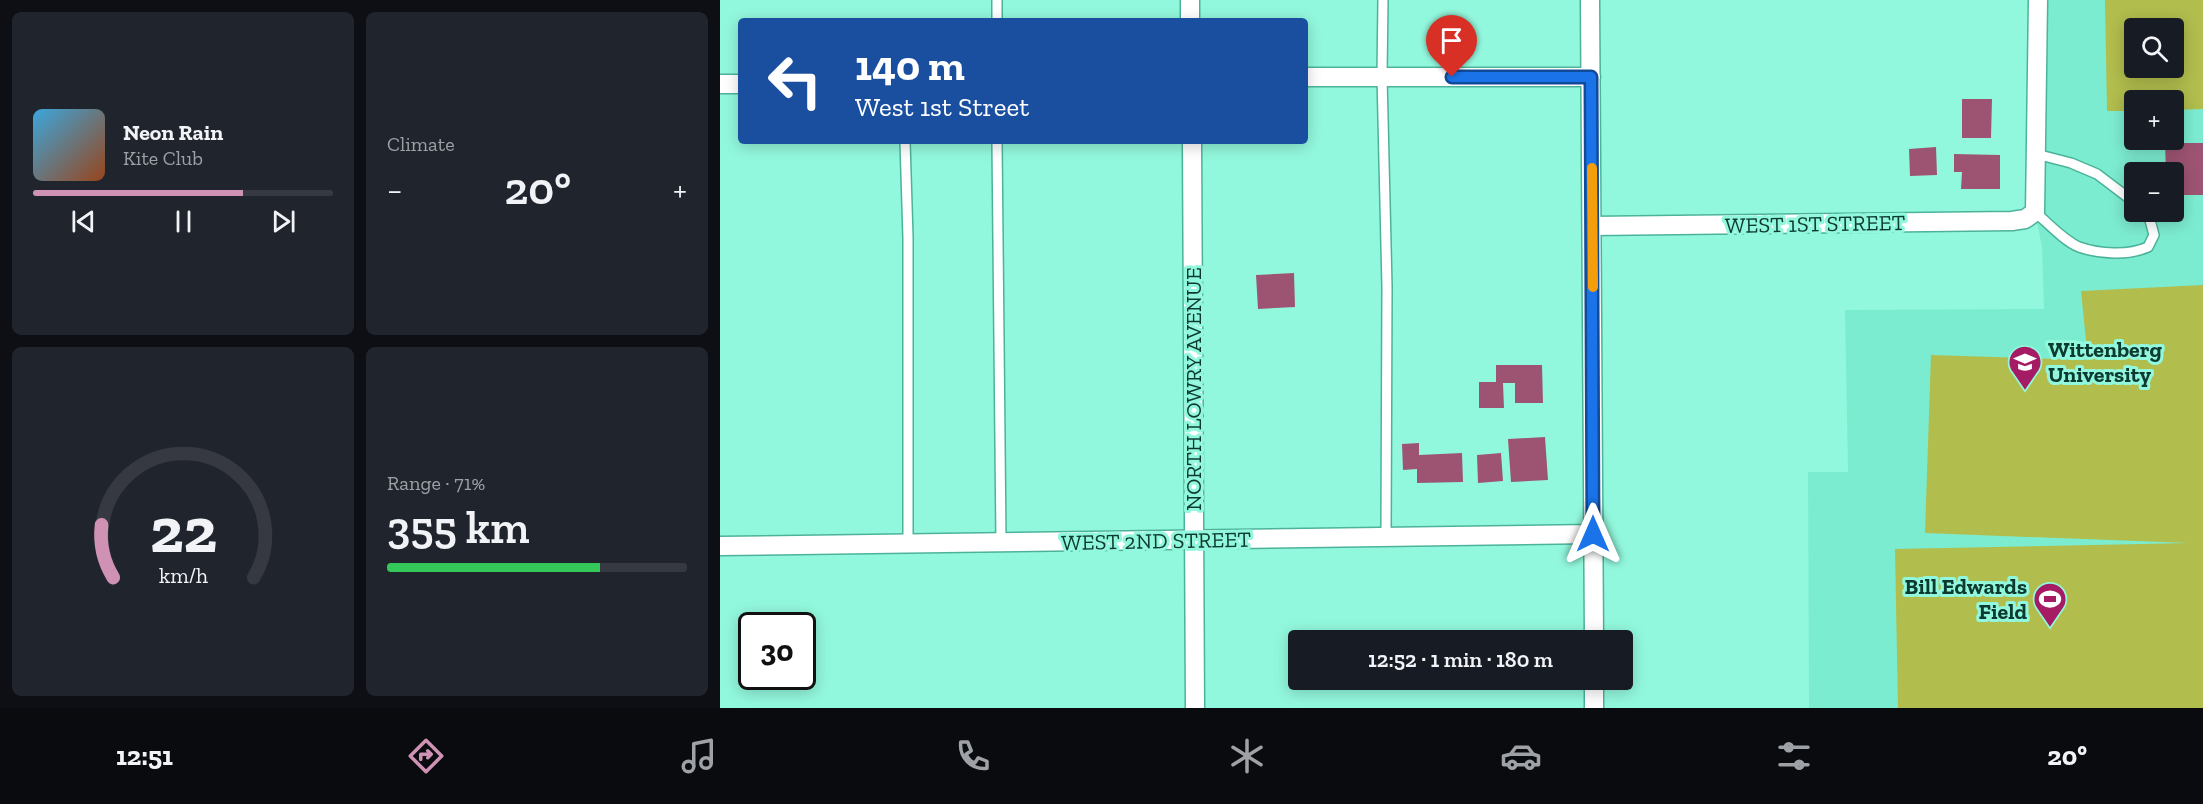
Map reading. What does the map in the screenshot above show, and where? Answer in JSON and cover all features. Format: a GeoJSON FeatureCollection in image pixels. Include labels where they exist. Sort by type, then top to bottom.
{"type":"FeatureCollection","features":[{"type":"Feature","properties":{"kind":"street"},"geometry":{"type":"LineString","coordinates":[[1190,0],[1191,18]]}},
{"type":"Feature","properties":{"kind":"street"},"geometry":{"type":"LineString","coordinates":[[1590,0],[1594,630]]}},
{"type":"Feature","properties":{"kind":"street"},"geometry":{"type":"LineString","coordinates":[[2035,212],[2038,0]]}},
{"type":"Feature","properties":{"kind":"street"},"geometry":{"type":"LineString","coordinates":[[1308,77],[1591,77]]}},
{"type":"Feature","properties":{"kind":"street"},"geometry":{"type":"LineString","coordinates":[[720,84],[738,84]]}},
{"type":"Feature","properties":{"kind":"street","name":"NORTH LOWRY AVENUE"},"geometry":{"type":"LineString","coordinates":[[1192,144],[1195,708]]}},
{"type":"Feature","properties":{"kind":"street","name":"WEST 1ST STREET"},"geometry":{"type":"LineString","coordinates":[[1593,226],[2012,221],[2025,219],[2035,212]]}},
{"type":"Feature","properties":{"kind":"street","name":"WEST 2ND STREET"},"geometry":{"type":"LineString","coordinates":[[720,546],[1593,534]]}},
{"type":"Feature","properties":{"kind":"street"},"geometry":{"type":"LineString","coordinates":[[1594,690],[1594,708]]}},
{"type":"Feature","properties":{"kind":"lane"},"geometry":{"type":"LineString","coordinates":[[997,0],[997,18]]}},
{"type":"Feature","properties":{"kind":"lane"},"geometry":{"type":"LineString","coordinates":[[1383,0],[1382,76],[1387,287],[1386,537]]}},
{"type":"Feature","properties":{"kind":"lane"},"geometry":{"type":"LineString","coordinates":[[905,144],[908,238],[908,544]]}},
{"type":"Feature","properties":{"kind":"lane"},"geometry":{"type":"LineString","coordinates":[[997,144],[1001,543]]}},
{"type":"Feature","properties":{"kind":"lane"},"geometry":{"type":"LineString","coordinates":[[2036,154],[2071,163],[2097,174],[2124,194]]}},
{"type":"Feature","properties":{"kind":"lane"},"geometry":{"type":"LineString","coordinates":[[2035,212],[2078,246],[2109,253],[2136,252],[2148,247],[2154,235],[2151,222]]}},
{"type":"Feature","properties":{"kind":"shaded area","name":"Wittenberg University"},"geometry":{"type":"Polygon","coordinates":[[[2038,0],[2203,0],[2203,708],[1809,708],[1808,472],[1848,472],[1845,310],[2044,309],[2042,247],[2035,212],[2038,0]]]}},
{"type":"Feature","properties":{"kind":"shaded area"},"geometry":{"type":"Polygon","coordinates":[[[2105,0],[2203,0],[2203,109],[2184,110],[2184,90],[2124,90],[2124,111],[2107,111],[2105,0]]]}},
{"type":"Feature","properties":{"kind":"shaded area"},"geometry":{"type":"Polygon","coordinates":[[[2203,285],[2203,708],[1898,708],[1895,549],[2189,543],[1925,533],[1931,355],[2088,360],[2081,291],[2203,285]]]}},
{"type":"Feature","properties":{"kind":"building"},"geometry":{"type":"Polygon","coordinates":[[[1962,99],[1992,99],[1991,138],[1962,138],[1962,99]]]}},
{"type":"Feature","properties":{"kind":"building"},"geometry":{"type":"Polygon","coordinates":[[[2184,143],[2203,143],[2203,195],[2184,195],[2184,162],[2166,162],[2165,150],[2184,150],[2184,143]]]}},
{"type":"Feature","properties":{"kind":"building"},"geometry":{"type":"Polygon","coordinates":[[[1936,147],[1937,175],[1910,176],[1909,149],[1936,147]]]}},
{"type":"Feature","properties":{"kind":"building"},"geometry":{"type":"Polygon","coordinates":[[[1954,154],[2000,155],[2000,189],[1961,189],[1962,172],[1954,172],[1954,154]]]}},
{"type":"Feature","properties":{"kind":"building"},"geometry":{"type":"Polygon","coordinates":[[[1294,273],[1295,307],[1258,309],[1256,275],[1294,273]]]}},
{"type":"Feature","properties":{"kind":"building"},"geometry":{"type":"Polygon","coordinates":[[[1496,365],[1542,365],[1543,403],[1515,403],[1515,383],[1503,383],[1504,408],[1479,408],[1479,382],[1496,382],[1496,365]]]}},
{"type":"Feature","properties":{"kind":"building"},"geometry":{"type":"Polygon","coordinates":[[[1545,437],[1548,480],[1511,482],[1508,439],[1545,437]]]}},
{"type":"Feature","properties":{"kind":"building"},"geometry":{"type":"Polygon","coordinates":[[[1419,443],[1419,455],[1462,453],[1463,482],[1417,483],[1417,469],[1403,470],[1402,444],[1419,443]]]}},
{"type":"Feature","properties":{"kind":"building"},"geometry":{"type":"Polygon","coordinates":[[[1501,453],[1503,481],[1478,483],[1477,455],[1501,453]]]}},
{"type":"Feature","properties":{"kind":"slow traffic"},"geometry":{"type":"LineString","coordinates":[[1592,168],[1593,287]]}},
{"type":"Feature","properties":{"kind":"place","name":"Wittenberg University"},"geometry":{"type":"Point","coordinates":[2025,391]}},
{"type":"Feature","properties":{"kind":"place","name":"Bill Edwards Field"},"geometry":{"type":"Point","coordinates":[2050,628]}},
{"type":"Feature","properties":{"kind":"route"},"geometry":{"type":"LineString","coordinates":[[1452,77],[1591,77],[1593,534]]}}]}
